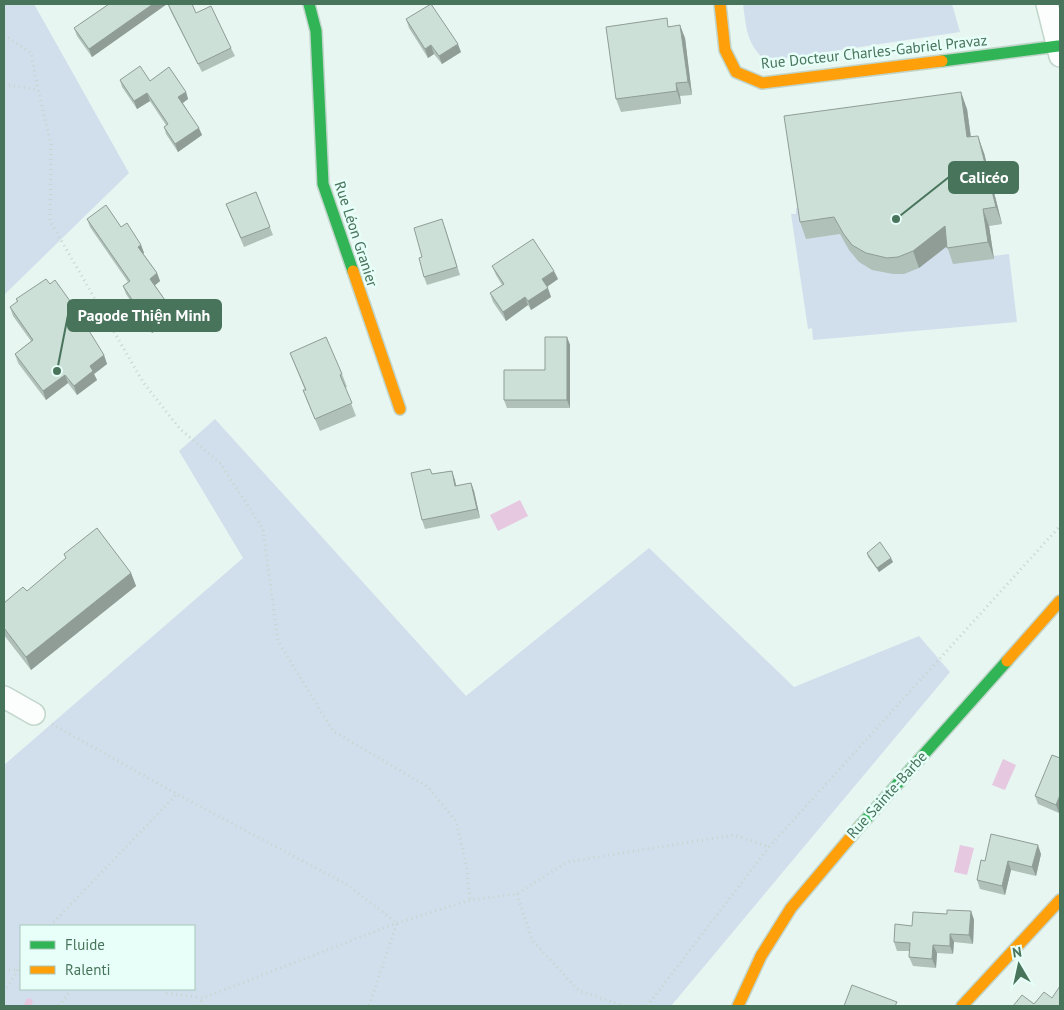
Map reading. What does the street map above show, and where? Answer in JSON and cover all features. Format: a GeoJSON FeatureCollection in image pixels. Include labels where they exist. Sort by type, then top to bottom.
{"type":"FeatureCollection","features":[{"type":"Feature","properties":{"kind":"street","name":"Rue Léon Granier"},"geometry":{"type":"LineString","coordinates":[[309,4],[316,31],[323,184],[400,409]]}},
{"type":"Feature","properties":{"kind":"street","name":"Rue Docteur Charles-Gabriel Pravaz"},"geometry":{"type":"LineString","coordinates":[[720,4],[725,50],[736,72],[762,82],[1059,51]]}},
{"type":"Feature","properties":{"kind":"street"},"geometry":{"type":"LineString","coordinates":[[1047,4],[1059,51]]}},
{"type":"Feature","properties":{"kind":"street","name":"Rue Sainte-Barbe"},"geometry":{"type":"LineString","coordinates":[[738,1006],[761,956],[791,908],[848,839],[1060,601]]}},
{"type":"Feature","properties":{"kind":"street"},"geometry":{"type":"LineString","coordinates":[[4,697],[34,714]]}},
{"type":"Feature","properties":{"kind":"street"},"geometry":{"type":"LineString","coordinates":[[962,1006],[1060,900]]}},
{"type":"Feature","properties":{"kind":"path"},"geometry":{"type":"LineString","coordinates":[[4,35],[31,53],[51,144],[50,221],[144,382],[180,429],[220,463],[263,529],[278,641],[333,731],[428,787],[456,820],[467,869],[470,900]]}},
{"type":"Feature","properties":{"kind":"path"},"geometry":{"type":"LineString","coordinates":[[4,84],[38,90]]}},
{"type":"Feature","properties":{"kind":"path"},"geometry":{"type":"LineString","coordinates":[[647,1006],[769,847],[1060,526]]}},
{"type":"Feature","properties":{"kind":"path"},"geometry":{"type":"LineString","coordinates":[[34,714],[177,794],[346,884],[397,923]]}},
{"type":"Feature","properties":{"kind":"path"},"geometry":{"type":"LineString","coordinates":[[51,925],[177,794]]}},
{"type":"Feature","properties":{"kind":"path"},"geometry":{"type":"LineString","coordinates":[[164,990],[167,994],[202,998],[397,923],[470,900],[517,894],[568,862],[734,835],[769,847]]}},
{"type":"Feature","properties":{"kind":"path"},"geometry":{"type":"LineString","coordinates":[[517,894],[532,940],[579,991],[625,1006]]}},
{"type":"Feature","properties":{"kind":"path"},"geometry":{"type":"LineString","coordinates":[[369,1006],[397,923]]}},
{"type":"Feature","properties":{"kind":"path"},"geometry":{"type":"LineString","coordinates":[[4,970],[20,971]]}},
{"type":"Feature","properties":{"kind":"path"},"geometry":{"type":"LineString","coordinates":[[4,992],[20,971]]}},
{"type":"Feature","properties":{"kind":"path"},"geometry":{"type":"LineString","coordinates":[[59,1006],[71,990]]}},
{"type":"Feature","properties":{"kind":"path"},"geometry":{"type":"LineString","coordinates":[[199,1006],[202,998]]}},
{"type":"Feature","properties":{"kind":"shaded area"},"geometry":{"type":"Polygon","coordinates":[[[4,4],[34,4],[129,173],[4,295],[4,4]]]}},
{"type":"Feature","properties":{"kind":"shaded area"},"geometry":{"type":"Polygon","coordinates":[[[743,4],[952,4],[960,32],[780,59],[762,57],[750,39],[743,4]]]}},
{"type":"Feature","properties":{"kind":"shaded area"},"geometry":{"type":"Polygon","coordinates":[[[967,109],[973,154],[984,153],[1002,224],[989,226],[993,256],[1009,254],[1017,322],[813,340],[812,328],[808,329],[791,214],[796,214],[796,208],[801,207],[885,120],[967,109]]]}},
{"type":"Feature","properties":{"kind":"shaded area"},"geometry":{"type":"Polygon","coordinates":[[[215,419],[466,696],[649,548],[794,687],[919,636],[950,672],[671,1006],[4,1006],[4,765],[243,558],[179,451],[215,419]]]}},
{"type":"Feature","properties":{"kind":"shaded area"},"geometry":{"type":"Polygon","coordinates":[[[520,500],[528,516],[498,531],[490,515],[520,500]]]}},
{"type":"Feature","properties":{"kind":"shaded area"},"geometry":{"type":"Polygon","coordinates":[[[1003,759],[1016,765],[1005,790],[992,785],[1003,759]]]}},
{"type":"Feature","properties":{"kind":"shaded area"},"geometry":{"type":"Polygon","coordinates":[[[960,845],[974,848],[967,875],[954,872],[960,845]]]}},
{"type":"Feature","properties":{"kind":"building"},"geometry":{"type":"Polygon","coordinates":[[[109,4],[153,4],[89,49],[74,28],[109,4]]]}},
{"type":"Feature","properties":{"kind":"building"},"geometry":{"type":"Polygon","coordinates":[[[168,4],[192,4],[196,13],[211,6],[231,48],[198,64],[168,4]]]}},
{"type":"Feature","properties":{"kind":"building"},"geometry":{"type":"Polygon","coordinates":[[[431,4],[458,44],[439,56],[431,45],[425,49],[406,19],[431,4]]]}},
{"type":"Feature","properties":{"kind":"building"},"geometry":{"type":"Polygon","coordinates":[[[667,18],[668,27],[680,25],[688,82],[676,83],[677,91],[616,99],[606,27],[667,18]]]}},
{"type":"Feature","properties":{"kind":"building"},"geometry":{"type":"Polygon","coordinates":[[[140,66],[150,81],[169,67],[186,92],[178,97],[199,128],[175,144],[164,127],[168,124],[147,93],[134,101],[120,80],[140,66]]]}},
{"type":"Feature","properties":{"kind":"building"},"geometry":{"type":"Polygon","coordinates":[[[961,92],[967,137],[978,136],[996,207],[983,209],[988,242],[947,248],[945,226],[913,251],[898,257],[887,258],[866,253],[852,245],[834,217],[800,222],[784,116],[961,92]]]}},
{"type":"Feature","properties":{"kind":"building"},"geometry":{"type":"Polygon","coordinates":[[[256,192],[270,227],[241,238],[226,204],[256,192]]]}},
{"type":"Feature","properties":{"kind":"building"},"geometry":{"type":"Polygon","coordinates":[[[106,205],[121,227],[127,223],[141,245],[138,247],[157,273],[150,279],[172,310],[149,325],[123,286],[130,281],[87,219],[106,205]]]}},
{"type":"Feature","properties":{"kind":"building"},"geometry":{"type":"Polygon","coordinates":[[[442,219],[457,267],[424,277],[419,258],[422,257],[414,228],[442,219]]]}},
{"type":"Feature","properties":{"kind":"building"},"geometry":{"type":"Polygon","coordinates":[[[533,239],[554,271],[542,279],[548,288],[528,301],[525,297],[503,312],[490,293],[504,284],[492,266],[533,239]]]}},
{"type":"Feature","properties":{"kind":"building"},"geometry":{"type":"Polygon","coordinates":[[[46,279],[50,284],[55,280],[104,355],[90,366],[93,371],[74,386],[65,375],[43,391],[15,354],[33,340],[10,307],[18,301],[16,299],[46,279]]]}},
{"type":"Feature","properties":{"kind":"building"},"geometry":{"type":"Polygon","coordinates":[[[326,337],[352,403],[315,419],[303,390],[306,390],[290,353],[326,337]]]}},
{"type":"Feature","properties":{"kind":"building"},"geometry":{"type":"Polygon","coordinates":[[[545,337],[567,337],[567,400],[504,400],[504,370],[545,370],[545,337]]]}},
{"type":"Feature","properties":{"kind":"building"},"geometry":{"type":"Polygon","coordinates":[[[430,469],[432,474],[452,471],[455,486],[471,483],[477,509],[422,520],[411,473],[430,469]]]}},
{"type":"Feature","properties":{"kind":"building"},"geometry":{"type":"Polygon","coordinates":[[[97,528],[131,573],[26,657],[4,628],[4,603],[23,587],[27,591],[66,558],[64,554],[97,528]]]}},
{"type":"Feature","properties":{"kind":"building"},"geometry":{"type":"Polygon","coordinates":[[[880,542],[891,558],[877,568],[867,553],[880,542]]]}},
{"type":"Feature","properties":{"kind":"building"},"geometry":{"type":"Polygon","coordinates":[[[1052,755],[1060,758],[1060,795],[1056,805],[1035,796],[1052,755]]]}},
{"type":"Feature","properties":{"kind":"building"},"geometry":{"type":"Polygon","coordinates":[[[991,834],[1038,845],[1032,867],[1008,861],[1002,886],[977,880],[981,860],[985,861],[991,834]]]}},
{"type":"Feature","properties":{"kind":"building"},"geometry":{"type":"Polygon","coordinates":[[[947,910],[971,911],[969,935],[950,934],[950,946],[933,945],[932,959],[909,957],[910,943],[894,942],[895,924],[912,926],[913,912],[947,914],[947,910]]]}},
{"type":"Feature","properties":{"kind":"building"},"geometry":{"type":"Polygon","coordinates":[[[852,985],[897,1002],[895,1006],[844,1006],[852,985]]]}},
{"type":"Feature","properties":{"kind":"building"},"geometry":{"type":"Polygon","coordinates":[[[1060,986],[1060,1006],[1013,1006],[1022,995],[1034,1004],[1044,992],[1052,998],[1060,986]]]}},
{"type":"Feature","properties":{"kind":"waterway"},"geometry":{"type":"LineString","coordinates":[[27,1006],[29,1002]]}},
{"type":"Feature","properties":{"kind":"traffic: fast"},"geometry":{"type":"LineString","coordinates":[[309,4],[316,31],[323,184],[353,271]]}},
{"type":"Feature","properties":{"kind":"traffic: fast"},"geometry":{"type":"LineString","coordinates":[[942,61],[1058,46]]}},
{"type":"Feature","properties":{"kind":"traffic: fast"},"geometry":{"type":"LineString","coordinates":[[860,826],[1007,661]]}},
{"type":"Feature","properties":{"kind":"traffic: slow"},"geometry":{"type":"LineString","coordinates":[[720,4],[725,50],[736,72],[762,83],[942,61]]}},
{"type":"Feature","properties":{"kind":"traffic: slow"},"geometry":{"type":"LineString","coordinates":[[353,271],[400,409]]}},
{"type":"Feature","properties":{"kind":"traffic: slow"},"geometry":{"type":"LineString","coordinates":[[1007,661],[1060,601]]}},
{"type":"Feature","properties":{"kind":"traffic: slow"},"geometry":{"type":"LineString","coordinates":[[738,1006],[761,956],[791,908],[860,826]]}},
{"type":"Feature","properties":{"kind":"traffic: slow"},"geometry":{"type":"LineString","coordinates":[[962,1006],[1060,900]]}},
{"type":"Feature","properties":{"kind":"place","name":"Calicéo"},"geometry":{"type":"Point","coordinates":[896,219]}},
{"type":"Feature","properties":{"kind":"place","name":"Pagode Thiện Minh"},"geometry":{"type":"Point","coordinates":[57,371]}}]}
